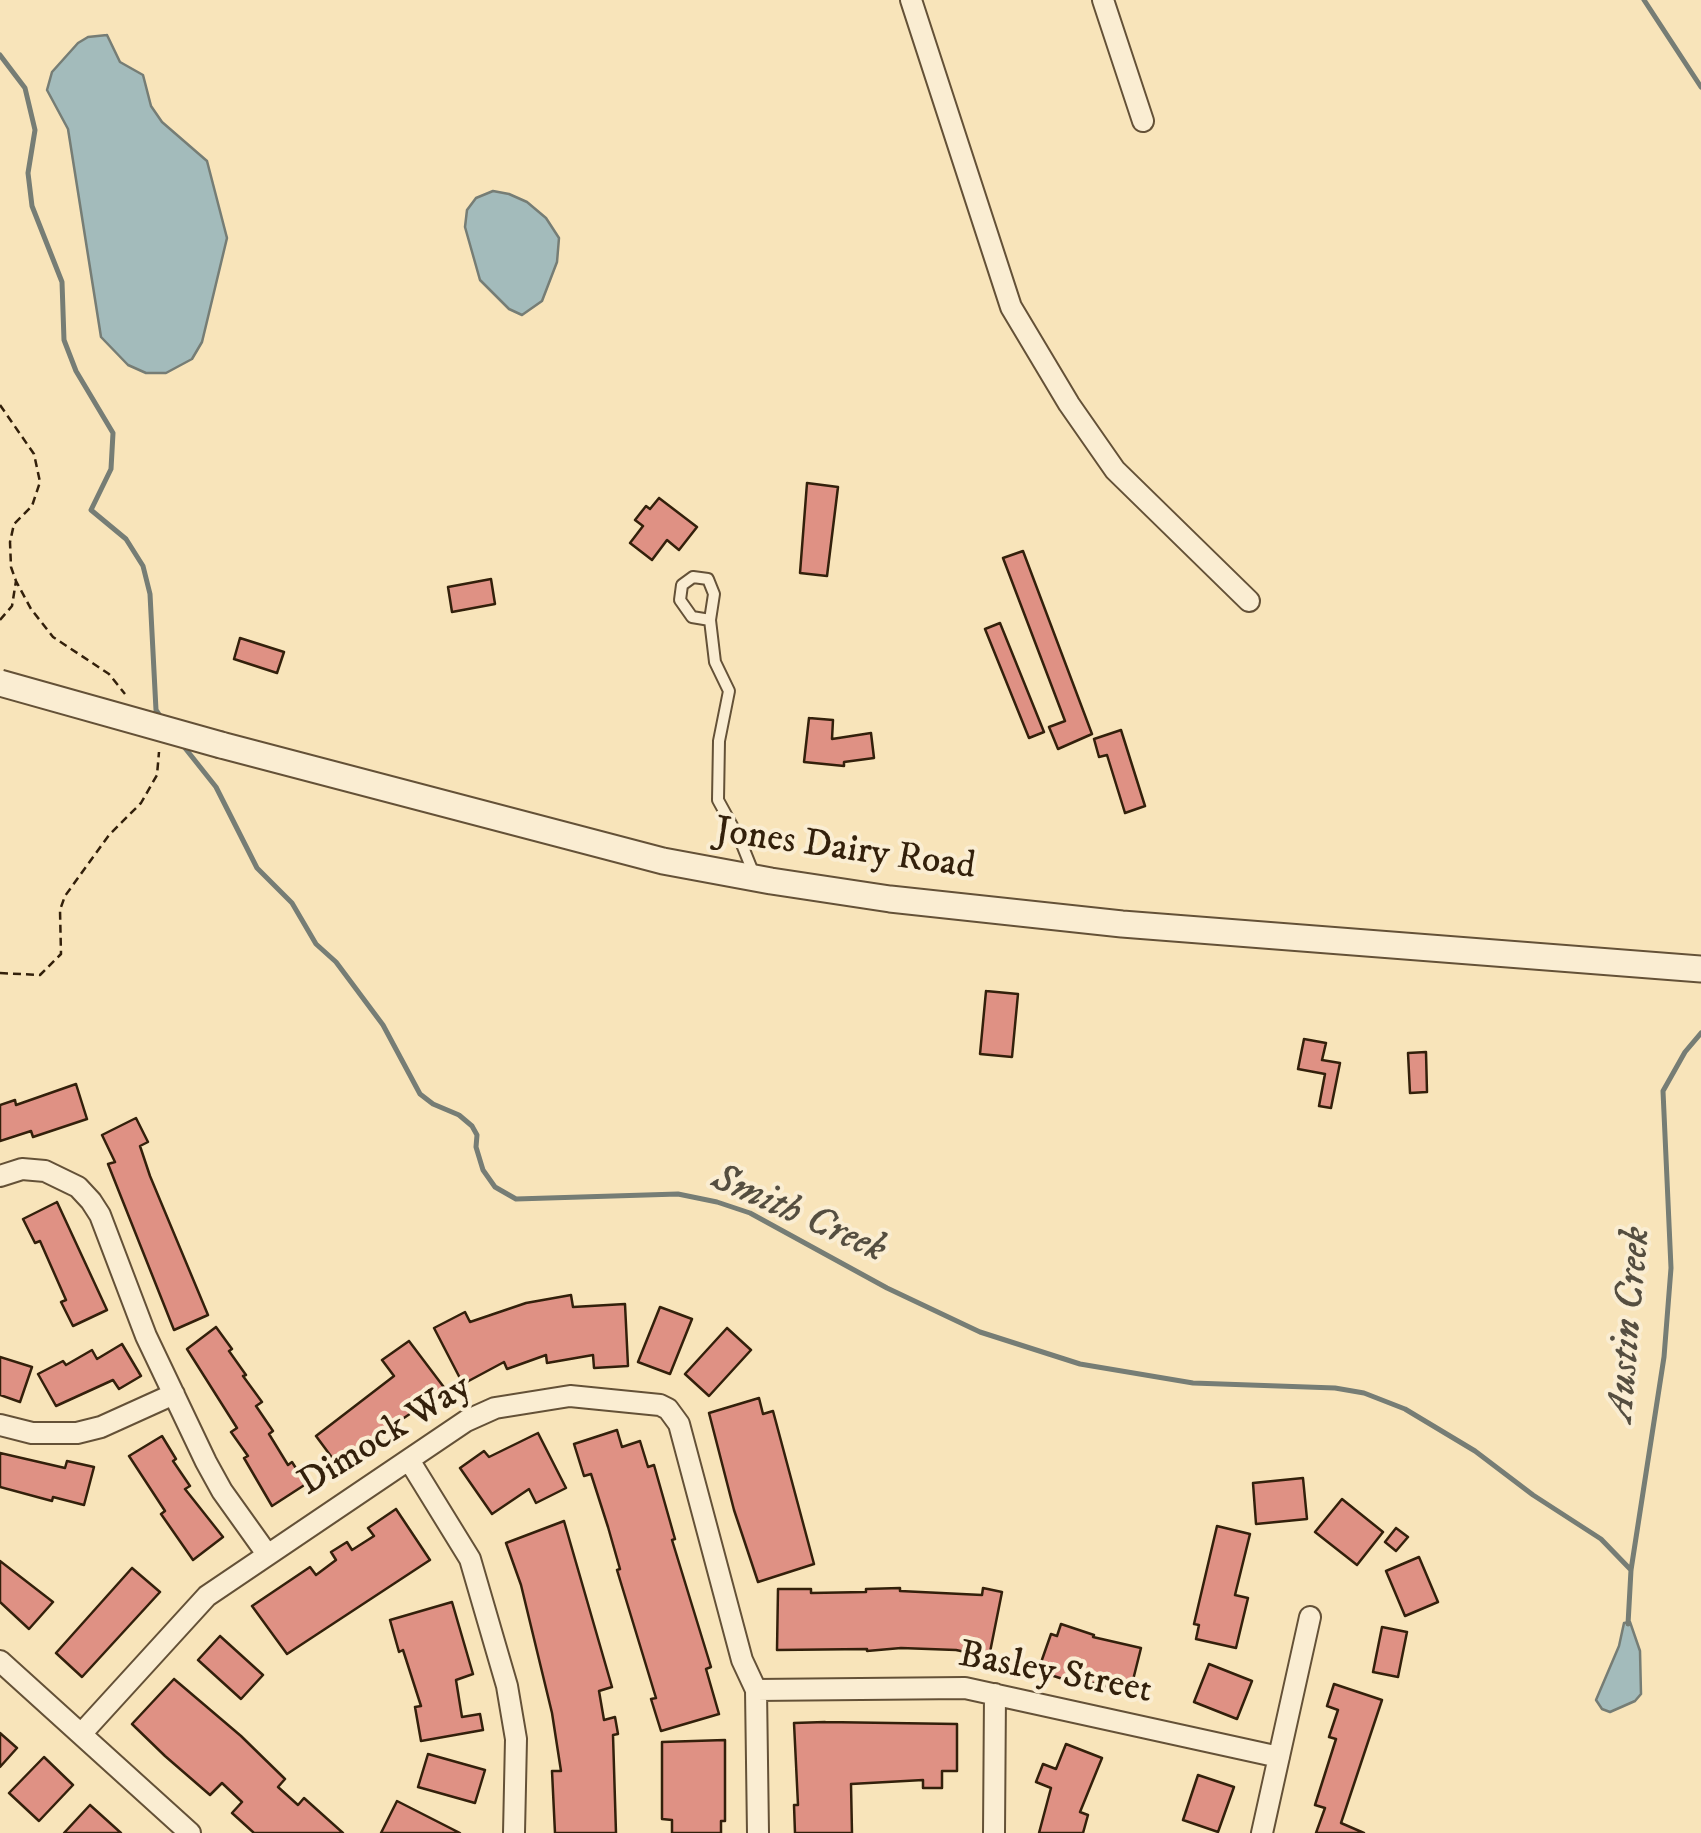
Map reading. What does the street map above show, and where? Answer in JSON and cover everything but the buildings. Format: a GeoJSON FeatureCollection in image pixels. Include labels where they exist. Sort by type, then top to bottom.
{"type":"FeatureCollection","features":[{"type":"Feature","properties":{"kind":"street"},"geometry":{"type":"LineString","coordinates":[[910,0],[1011,307],[1069,404],[1115,470],[1249,601]]}},
{"type":"Feature","properties":{"kind":"street"},"geometry":{"type":"LineString","coordinates":[[1102,0],[1143,121]]}},
{"type":"Feature","properties":{"kind":"street","name":"Jones Dairy Road"},"geometry":{"type":"LineString","coordinates":[[0,683],[645,857],[755,878],[890,898],[1122,924],[1701,969]]}},
{"type":"Feature","properties":{"kind":"street"},"geometry":{"type":"LineString","coordinates":[[0,1176],[22,1169],[45,1171],[78,1187],[91,1201],[146,1336],[222,1491],[267,1554]]}},
{"type":"Feature","properties":{"kind":"street"},"geometry":{"type":"LineString","coordinates":[[0,1425],[32,1433],[77,1433],[174,1394]]}},
{"type":"Feature","properties":{"kind":"street","name":"Dimock Way"},"geometry":{"type":"LineString","coordinates":[[82,1733],[207,1596],[466,1421],[494,1408],[532,1400],[597,1397],[668,1409],[678,1424],[742,1660],[756,1690],[758,1833]]}},
{"type":"Feature","properties":{"kind":"street"},"geometry":{"type":"LineString","coordinates":[[409,1460],[470,1558],[502,1668],[516,1740],[514,1833]]}},
{"type":"Feature","properties":{"kind":"street"},"geometry":{"type":"LineString","coordinates":[[1262,1833],[1310,1617]]}},
{"type":"Feature","properties":{"kind":"street"},"geometry":{"type":"LineString","coordinates":[[0,1662],[190,1833]]}},
{"type":"Feature","properties":{"kind":"street","name":"Basley Street"},"geometry":{"type":"LineString","coordinates":[[756,1690],[965,1688],[1279,1757]]}},
{"type":"Feature","properties":{"kind":"street"},"geometry":{"type":"LineString","coordinates":[[994,1833],[995,1694]]}},
{"type":"Feature","properties":{"kind":"lane"},"geometry":{"type":"LineString","coordinates":[[710,620],[692,616],[680,600],[682,584],[693,577],[708,578],[714,594],[710,620],[715,662],[729,691],[719,740],[718,800],[755,878]]}},
{"type":"Feature","properties":{"kind":"path"},"geometry":{"type":"LineString","coordinates":[[0,405],[34,454],[40,482],[32,506],[14,524],[10,542],[16,581],[52,637],[109,674],[132,702]]}},
{"type":"Feature","properties":{"kind":"path"},"geometry":{"type":"LineString","coordinates":[[0,620],[12,606],[16,581]]}},
{"type":"Feature","properties":{"kind":"path"},"geometry":{"type":"LineString","coordinates":[[0,973],[40,975],[61,954],[60,910],[65,896],[109,835],[141,803],[157,775],[159,748]]}},
{"type":"Feature","properties":{"kind":"water"},"geometry":{"type":"Polygon","coordinates":[[[107,35],[120,62],[143,75],[151,106],[162,122],[207,161],[227,238],[202,342],[192,359],[166,373],[146,373],[128,365],[101,337],[68,129],[47,90],[52,72],[78,43],[88,37],[107,35]]]}},
{"type":"Feature","properties":{"kind":"water"},"geometry":{"type":"Polygon","coordinates":[[[493,191],[527,202],[546,218],[559,238],[557,262],[542,301],[522,315],[509,309],[480,280],[465,227],[467,210],[476,198],[493,191]]]}},
{"type":"Feature","properties":{"kind":"water"},"geometry":{"type":"Polygon","coordinates":[[[1630,1622],[1640,1651],[1641,1694],[1635,1701],[1610,1712],[1596,1700],[1619,1646],[1624,1623],[1630,1622]]]}},
{"type":"Feature","properties":{"kind":"waterway"},"geometry":{"type":"LineString","coordinates":[[1644,0],[1701,87]]}},
{"type":"Feature","properties":{"kind":"waterway","name":"Smith Creek"},"geometry":{"type":"LineString","coordinates":[[0,55],[25,88],[35,130],[28,173],[32,206],[62,282],[64,340],[76,371],[113,433],[111,469],[91,510],[126,539],[143,566],[150,594],[156,710],[162,719]]}},
{"type":"Feature","properties":{"kind":"waterway","name":"Smith Creek"},"geometry":{"type":"LineString","coordinates":[[181,743],[216,787],[257,868],[292,903],[316,944],[336,962],[383,1025],[420,1094],[472,1126],[483,1170],[495,1187],[516,1199],[678,1194],[717,1202],[750,1213],[887,1288],[980,1332],[1080,1364],[1193,1383],[1335,1388],[1364,1393],[1405,1409],[1475,1451],[1601,1539],[1631,1570]]}},
{"type":"Feature","properties":{"kind":"waterway","name":"Austin Creek"},"geometry":{"type":"LineString","coordinates":[[1628,1624],[1631,1570],[1664,1357],[1671,1268],[1663,1091],[1701,1033]]}}]}
